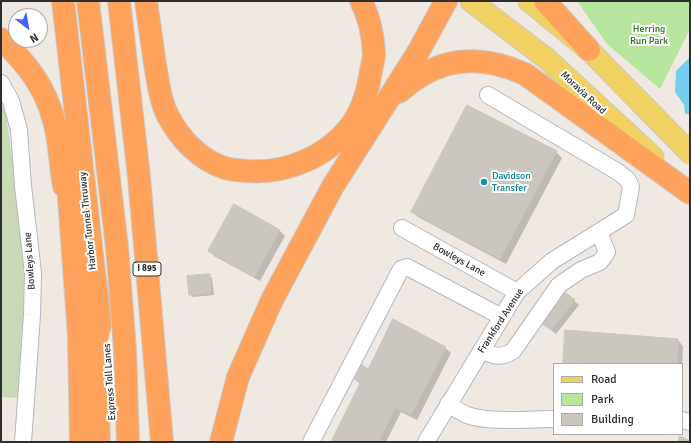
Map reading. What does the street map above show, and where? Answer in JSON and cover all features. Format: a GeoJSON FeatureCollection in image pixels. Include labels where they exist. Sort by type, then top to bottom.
{"type":"FeatureCollection","features":[{"type":"Feature","properties":{"kind":"highway"},"geometry":{"type":"LineString","coordinates":[[50,1],[72,186],[70,199],[79,336],[81,442]]}},
{"type":"Feature","properties":{"kind":"highway","name":"Harbor Tunnel Thruway"},"geometry":{"type":"LineString","coordinates":[[63,1],[100,324],[96,340],[99,442]]}},
{"type":"Feature","properties":{"kind":"highway"},"geometry":{"type":"LineString","coordinates":[[88,1],[118,254],[125,350],[128,442]]}},
{"type":"Feature","properties":{"kind":"highway"},"geometry":{"type":"LineString","coordinates":[[102,1],[134,279],[139,364],[141,442]]}},
{"type":"Feature","properties":{"kind":"highway","name":"I 895"},"geometry":{"type":"LineString","coordinates":[[119,1],[139,177],[162,442]]}},
{"type":"Feature","properties":{"kind":"highway"},"geometry":{"type":"LineString","coordinates":[[146,1],[160,98],[177,131],[199,154],[211,161],[225,168],[256,172],[287,168],[312,158],[327,149],[345,132],[356,118],[366,97],[374,54],[369,24],[360,1]]}},
{"type":"Feature","properties":{"kind":"highway"},"geometry":{"type":"LineString","coordinates":[[221,442],[238,377],[272,300],[333,186],[417,54],[446,1]]}},
{"type":"Feature","properties":{"kind":"highway"},"geometry":{"type":"LineString","coordinates":[[545,1],[589,50]]}},
{"type":"Feature","properties":{"kind":"highway"},"geometry":{"type":"LineString","coordinates":[[1,40],[19,56],[34,75],[47,97],[55,122],[64,185],[70,199]]}},
{"type":"Feature","properties":{"kind":"highway"},"geometry":{"type":"LineString","coordinates":[[383,106],[413,79],[433,68],[450,63],[468,61],[504,66],[525,74],[690,192]]}},
{"type":"Feature","properties":{"kind":"highway","name":"Express Toll Lanes"},"geometry":{"type":"LineString","coordinates":[[100,324],[106,336],[113,442]]}},
{"type":"Feature","properties":{"kind":"main road","name":"Moravia Road"},"geometry":{"type":"LineString","coordinates":[[471,1],[547,59],[690,192]]}},
{"type":"Feature","properties":{"kind":"main road"},"geometry":{"type":"LineString","coordinates":[[529,1],[589,50],[690,153]]}},
{"type":"Feature","properties":{"kind":"street","name":"Bowleys Lane"},"geometry":{"type":"LineString","coordinates":[[1,83],[11,100],[19,130],[23,186],[33,273],[32,315],[23,442]]}},
{"type":"Feature","properties":{"kind":"street","name":"Frankford Avenue"},"geometry":{"type":"LineString","coordinates":[[426,442],[516,292],[552,261],[626,215],[630,187],[628,180],[618,172],[488,95]]}},
{"type":"Feature","properties":{"kind":"street","name":"Bowleys Lane"},"geometry":{"type":"LineString","coordinates":[[402,228],[516,292]]}},
{"type":"Feature","properties":{"kind":"street"},"geometry":{"type":"LineString","coordinates":[[481,350],[498,357],[505,356],[513,351],[559,286],[581,270],[600,262],[607,252],[599,232]]}},
{"type":"Feature","properties":{"kind":"street"},"geometry":{"type":"LineString","coordinates":[[311,442],[401,269],[407,267],[502,317]]}},
{"type":"Feature","properties":{"kind":"street"},"geometry":{"type":"LineString","coordinates":[[448,404],[462,412],[480,418],[553,419]]}},
{"type":"Feature","properties":{"kind":"green space","name":"Herring Run Park"},"geometry":{"type":"Polygon","coordinates":[[[577,1],[690,1],[690,29],[660,89],[607,44],[577,1]]]}},
{"type":"Feature","properties":{"kind":"green space"},"geometry":{"type":"Polygon","coordinates":[[[1,96],[5,105],[26,264],[26,292],[20,398],[1,397],[1,96]]]}},
{"type":"Feature","properties":{"kind":"water"},"geometry":{"type":"Polygon","coordinates":[[[690,57],[690,114],[685,114],[684,105],[675,92],[676,71],[690,57]]]}},
{"type":"Feature","properties":{"kind":"building","name":"Davidson Transfer"},"geometry":{"type":"Polygon","coordinates":[[[467,105],[557,151],[500,259],[411,212],[467,105]]]}},
{"type":"Feature","properties":{"kind":"building"},"geometry":{"type":"Polygon","coordinates":[[[234,204],[280,230],[254,277],[208,251],[234,204]]]}},
{"type":"Feature","properties":{"kind":"building"},"geometry":{"type":"Polygon","coordinates":[[[210,274],[211,293],[189,295],[187,276],[210,274]]]}},
{"type":"Feature","properties":{"kind":"building"},"geometry":{"type":"Polygon","coordinates":[[[561,289],[575,300],[551,330],[537,320],[561,289]]]}},
{"type":"Feature","properties":{"kind":"building"},"geometry":{"type":"Polygon","coordinates":[[[393,319],[446,347],[411,415],[395,408],[378,442],[331,442],[361,381],[351,377],[359,363],[368,369],[393,319]]]}},
{"type":"Feature","properties":{"kind":"building"},"geometry":{"type":"Polygon","coordinates":[[[565,330],[678,339],[677,363],[563,363],[565,330]]]}},
{"type":"Feature","properties":{"kind":"building"},"geometry":{"type":"Polygon","coordinates":[[[680,436],[690,441],[690,442],[678,442],[680,436]]]}},
{"type":"Feature","properties":{"kind":"place","name":"Davidson Transfer"},"geometry":{"type":"Point","coordinates":[484,182]}}]}
